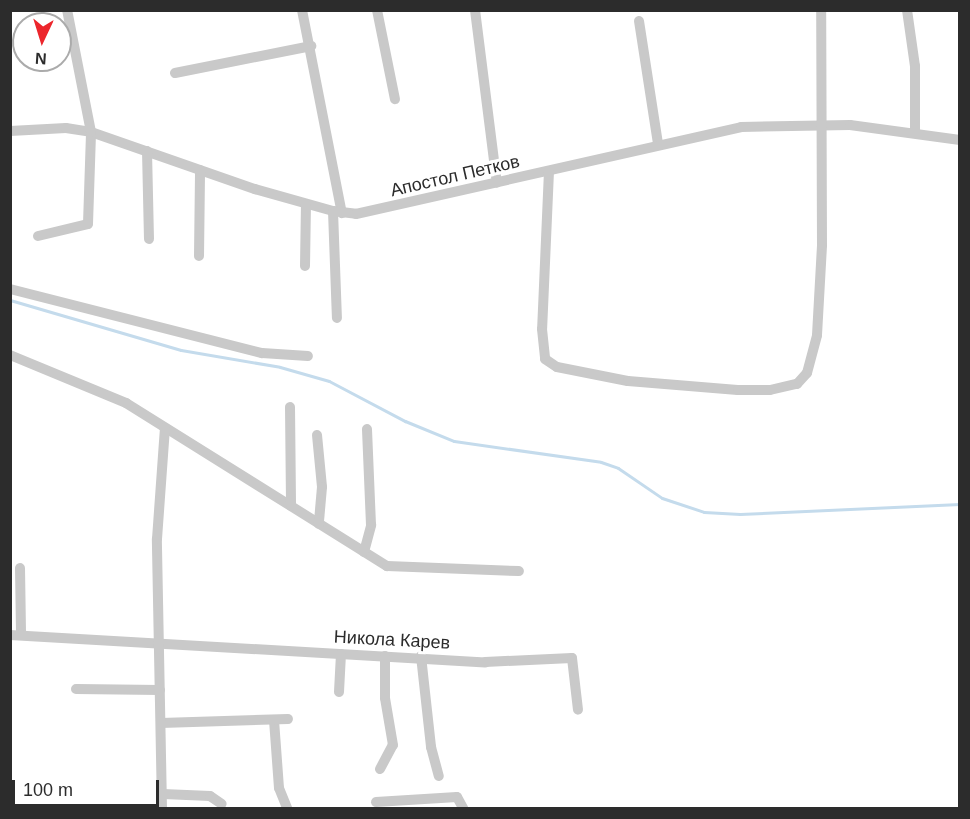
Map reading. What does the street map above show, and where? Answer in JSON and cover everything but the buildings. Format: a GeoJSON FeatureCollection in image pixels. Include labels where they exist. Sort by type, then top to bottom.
{"type":"FeatureCollection","features":[{"type":"Feature","properties":{"kind":"street"},"geometry":{"type":"LineString","coordinates":[[38,236],[88,224],[91,132],[68,10]]}},
{"type":"Feature","properties":{"kind":"street"},"geometry":{"type":"LineString","coordinates":[[302,10],[311,46],[337,212],[337,318]]}},
{"type":"Feature","properties":{"kind":"street"},"geometry":{"type":"LineString","coordinates":[[377,10],[395,99]]}},
{"type":"Feature","properties":{"kind":"street"},"geometry":{"type":"LineString","coordinates":[[476,10],[496,183]]}},
{"type":"Feature","properties":{"kind":"street"},"geometry":{"type":"LineString","coordinates":[[549,171],[542,329],[545,358],[557,366],[628,381],[738,390],[784,388],[797,384],[807,373],[817,335],[822,244],[821,124],[824,68],[821,10]]}},
{"type":"Feature","properties":{"kind":"street"},"geometry":{"type":"LineString","coordinates":[[907,10],[915,66],[915,133]]}},
{"type":"Feature","properties":{"kind":"street"},"geometry":{"type":"LineString","coordinates":[[639,21],[658,144]]}},
{"type":"Feature","properties":{"kind":"street"},"geometry":{"type":"LineString","coordinates":[[175,73],[311,46]]}},
{"type":"Feature","properties":{"kind":"street","name":"Апостол Петков"},"geometry":{"type":"LineString","coordinates":[[10,131],[66,128],[91,132],[200,170],[337,212],[380,211],[658,144],[741,127],[821,124],[915,133],[960,140]]}},
{"type":"Feature","properties":{"kind":"street"},"geometry":{"type":"LineString","coordinates":[[147,151],[149,239]]}},
{"type":"Feature","properties":{"kind":"street"},"geometry":{"type":"LineString","coordinates":[[198,256],[200,170]]}},
{"type":"Feature","properties":{"kind":"street"},"geometry":{"type":"LineString","coordinates":[[305,267],[306,204]]}},
{"type":"Feature","properties":{"kind":"street"},"geometry":{"type":"LineString","coordinates":[[10,289],[262,353],[308,356]]}},
{"type":"Feature","properties":{"kind":"street"},"geometry":{"type":"LineString","coordinates":[[10,355],[100,390],[364,552],[398,568],[519,571]]}},
{"type":"Feature","properties":{"kind":"street"},"geometry":{"type":"LineString","coordinates":[[290,407],[291,506]]}},
{"type":"Feature","properties":{"kind":"street"},"geometry":{"type":"LineString","coordinates":[[162,808],[157,538],[165,428]]}},
{"type":"Feature","properties":{"kind":"street"},"geometry":{"type":"LineString","coordinates":[[364,552],[371,525],[367,429]]}},
{"type":"Feature","properties":{"kind":"street"},"geometry":{"type":"LineString","coordinates":[[318,435],[322,487],[319,524]]}},
{"type":"Feature","properties":{"kind":"street"},"geometry":{"type":"LineString","coordinates":[[16,635],[20,568]]}},
{"type":"Feature","properties":{"kind":"street","name":"Никола Карев"},"geometry":{"type":"LineString","coordinates":[[16,635],[340,654],[422,656],[485,662],[572,658],[578,710]]}},
{"type":"Feature","properties":{"kind":"street"},"geometry":{"type":"LineString","coordinates":[[339,692],[340,654]]}},
{"type":"Feature","properties":{"kind":"street"},"geometry":{"type":"LineString","coordinates":[[380,769],[393,745],[385,698],[385,656]]}},
{"type":"Feature","properties":{"kind":"street"},"geometry":{"type":"LineString","coordinates":[[422,656],[431,747],[439,776]]}},
{"type":"Feature","properties":{"kind":"street"},"geometry":{"type":"LineString","coordinates":[[76,689],[160,690]]}},
{"type":"Feature","properties":{"kind":"street"},"geometry":{"type":"LineString","coordinates":[[161,723],[288,719]]}},
{"type":"Feature","properties":{"kind":"street"},"geometry":{"type":"LineString","coordinates":[[274,720],[279,788],[287,808]]}},
{"type":"Feature","properties":{"kind":"street"},"geometry":{"type":"LineString","coordinates":[[163,794],[210,796],[222,804]]}},
{"type":"Feature","properties":{"kind":"street"},"geometry":{"type":"LineString","coordinates":[[376,802],[457,797],[463,808]]}},
{"type":"Feature","properties":{"kind":"waterway"},"geometry":{"type":"LineString","coordinates":[[10,300],[181,350],[280,367],[329,381],[405,421],[454,441],[601,462],[618,468],[662,498],[704,512],[740,514],[960,504]]}}]}
